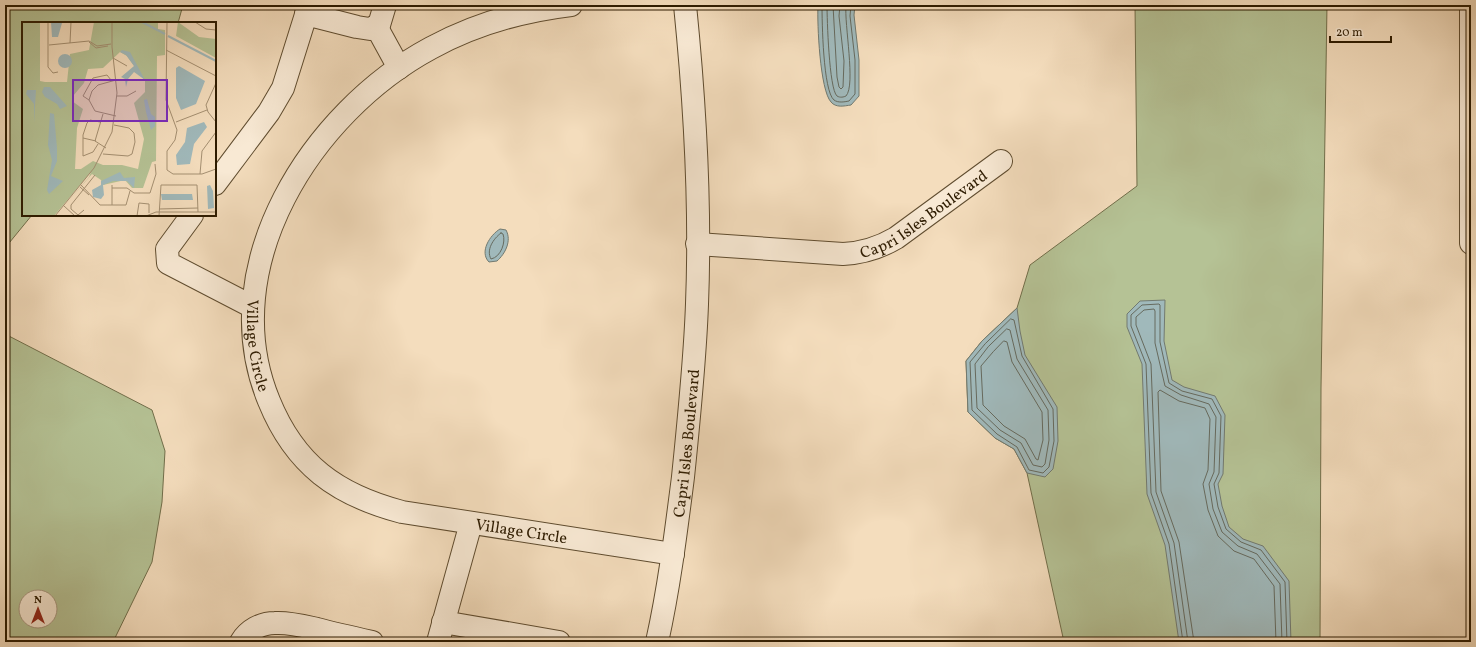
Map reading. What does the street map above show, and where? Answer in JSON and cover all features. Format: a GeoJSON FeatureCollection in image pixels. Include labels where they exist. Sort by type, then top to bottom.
{"type":"FeatureCollection","features":[{"type":"Feature","properties":{"kind":"street"},"geometry":{"type":"LineString","coordinates":[[216,183],[269,112],[283,88],[308,9],[357,27],[370,30],[379,25],[386,5]]}},
{"type":"Feature","properties":{"kind":"street","name":"Village Circle"},"geometry":{"type":"LineString","coordinates":[[571,5],[523,12],[474,28],[431,48],[400,68],[370,92],[340,120],[316,148],[283,200],[269,230],[260,258],[254,287],[253,307],[254,342],[259,371],[265,392],[275,416],[289,441],[306,461],[324,477],[344,490],[364,500],[402,512],[673,554]]}},
{"type":"Feature","properties":{"kind":"street","name":"Capri Isles Boulevard"},"geometry":{"type":"LineString","coordinates":[[657,642],[673,554],[685,460],[697,303],[698,202],[696,126],[685,5]]}},
{"type":"Feature","properties":{"kind":"street"},"geometry":{"type":"LineString","coordinates":[[1471,5],[1471,243]]}},
{"type":"Feature","properties":{"kind":"street"},"geometry":{"type":"LineString","coordinates":[[376,26],[400,68]]}},
{"type":"Feature","properties":{"kind":"street","name":"Capri Isles Boulevard"},"geometry":{"type":"LineString","coordinates":[[697,244],[843,254],[857,253],[881,247],[896,238],[1001,161]]}},
{"type":"Feature","properties":{"kind":"street"},"geometry":{"type":"LineString","coordinates":[[191,216],[167,249],[168,263],[253,307]]}},
{"type":"Feature","properties":{"kind":"street"},"geometry":{"type":"LineString","coordinates":[[471,523],[441,632],[559,642]]}},
{"type":"Feature","properties":{"kind":"street"},"geometry":{"type":"LineString","coordinates":[[241,642],[248,633],[255,628],[263,624],[274,622],[302,626],[372,642]]}},
{"type":"Feature","properties":{"kind":"green space"},"geometry":{"type":"Polygon","coordinates":[[[5,5],[183,5],[178,22],[22,22],[22,216],[31,216],[5,248],[5,5]]]}},
{"type":"Feature","properties":{"kind":"green space"},"geometry":{"type":"Polygon","coordinates":[[[1135,5],[1327,5],[1321,388],[1320,642],[1064,642],[1027,473],[1014,449],[995,438],[968,412],[966,361],[982,341],[1017,308],[1030,265],[1137,186],[1135,5]]]}},
{"type":"Feature","properties":{"kind":"green space"},"geometry":{"type":"Polygon","coordinates":[[[5,334],[152,410],[165,451],[162,502],[152,562],[113,642],[5,642],[5,334]]]}},
{"type":"Feature","properties":{"kind":"water"},"geometry":{"type":"Polygon","coordinates":[[[818,5],[855,5],[854,15],[859,60],[859,96],[851,105],[835,105],[831,102],[827,95],[820,56],[818,5]]]}},
{"type":"Feature","properties":{"kind":"water"},"geometry":{"type":"Polygon","coordinates":[[[500,229],[506,230],[508,234],[507,247],[503,255],[497,261],[489,262],[486,258],[485,249],[489,239],[500,229]]]}},
{"type":"Feature","properties":{"kind":"water"},"geometry":{"type":"Polygon","coordinates":[[[1165,300],[1164,341],[1172,380],[1184,387],[1215,396],[1225,415],[1223,474],[1218,484],[1222,506],[1229,527],[1243,539],[1263,546],[1289,581],[1291,642],[1179,642],[1165,545],[1147,494],[1142,364],[1127,327],[1127,314],[1140,301],[1165,300]]]}},
{"type":"Feature","properties":{"kind":"water"},"geometry":{"type":"Polygon","coordinates":[[[1017,308],[1025,355],[1057,407],[1058,441],[1053,469],[1045,477],[1027,473],[1014,449],[995,438],[968,412],[966,361],[982,341],[1017,308]]]}}]}
